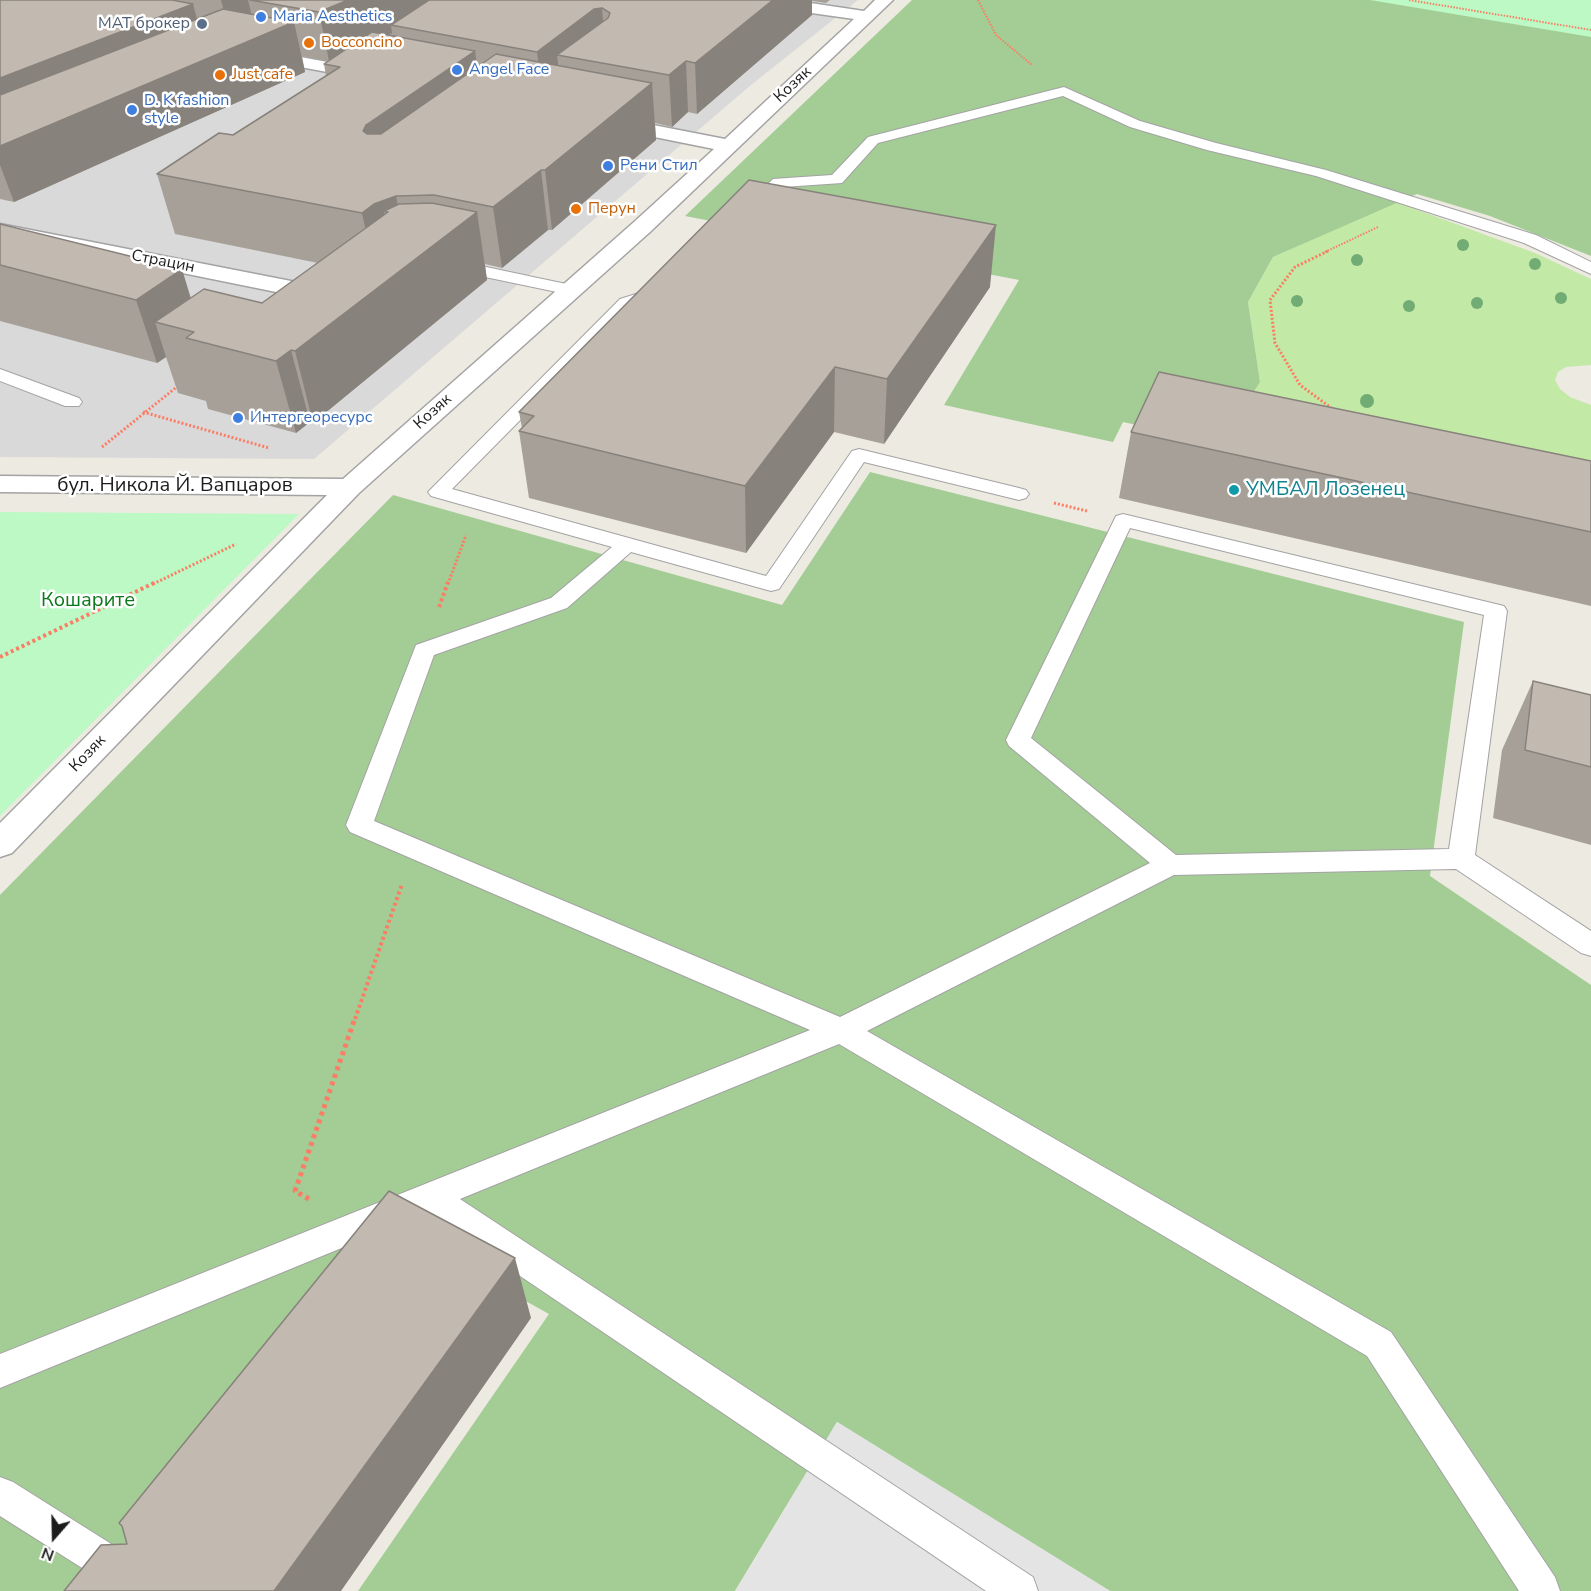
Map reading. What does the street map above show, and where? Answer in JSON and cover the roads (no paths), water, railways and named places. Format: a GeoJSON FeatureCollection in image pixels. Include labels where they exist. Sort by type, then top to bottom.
{"type":"FeatureCollection","features":[{"type":"Feature","properties":{"kind":"street"},"geometry":{"type":"LineString","coordinates":[[755,0],[866,16]]}},
{"type":"Feature","properties":{"kind":"street","name":"Козяк"},"geometry":{"type":"LineString","coordinates":[[0,844],[350,487],[571,290],[885,0]]}},
{"type":"Feature","properties":{"kind":"street"},"geometry":{"type":"LineString","coordinates":[[248,45],[389,79]]}},
{"type":"Feature","properties":{"kind":"street"},"geometry":{"type":"LineString","coordinates":[[591,119],[729,146]]}},
{"type":"Feature","properties":{"kind":"street","name":"Страцин"},"geometry":{"type":"LineString","coordinates":[[0,230],[291,288]]}},
{"type":"Feature","properties":{"kind":"street","name":"бул. Никола Й. Вапцаров"},"geometry":{"type":"LineString","coordinates":[[0,484],[350,487]]}},
{"type":"Feature","properties":{"kind":"lane"},"geometry":{"type":"LineString","coordinates":[[738,221],[779,182],[836,180],[873,140],[1064,91],[1135,124],[1212,147],[1321,173],[1530,239],[1591,269]]}},
{"type":"Feature","properties":{"kind":"lane"},"geometry":{"type":"LineString","coordinates":[[435,262],[571,290]]}},
{"type":"Feature","properties":{"kind":"lane"},"geometry":{"type":"LineString","coordinates":[[673,282],[665,290],[626,303],[438,492],[771,584],[859,455],[1018,494]]}},
{"type":"Feature","properties":{"kind":"lane"},"geometry":{"type":"LineString","coordinates":[[0,375],[72,402]]}},
{"type":"Feature","properties":{"kind":"lane"},"geometry":{"type":"LineString","coordinates":[[1170,865],[1018,740],[1123,520],[1496,611],[1461,859]]}},
{"type":"Feature","properties":{"kind":"lane"},"geometry":{"type":"LineString","coordinates":[[628,544],[559,603],[424,650],[359,825],[841,1030],[1379,1344],[1541,1591]]}},
{"type":"Feature","properties":{"kind":"lane"},"geometry":{"type":"LineString","coordinates":[[0,1371],[841,1030],[1170,865],[1461,859],[1591,945]]}},
{"type":"Feature","properties":{"kind":"lane"},"geometry":{"type":"LineString","coordinates":[[430,1197],[1019,1591]]}},
{"type":"Feature","properties":{"kind":"lane"},"geometry":{"type":"LineString","coordinates":[[0,1495],[150,1590]]}},
{"type":"Feature","properties":{"kind":"place","name":"Maria Aesthetics"},"geometry":{"type":"Point","coordinates":[261,17]}},
{"type":"Feature","properties":{"kind":"place","name":"МАТ брокер"},"geometry":{"type":"Point","coordinates":[202,24]}},
{"type":"Feature","properties":{"kind":"place","name":"Bocconcino"},"geometry":{"type":"Point","coordinates":[309,43]}},
{"type":"Feature","properties":{"kind":"place","name":"Angel Face"},"geometry":{"type":"Point","coordinates":[457,70]}},
{"type":"Feature","properties":{"kind":"place","name":"Just cafe"},"geometry":{"type":"Point","coordinates":[220,75]}},
{"type":"Feature","properties":{"kind":"place","name":"D. K fashion style"},"geometry":{"type":"Point","coordinates":[132,110]}},
{"type":"Feature","properties":{"kind":"place","name":"Рени Стил"},"geometry":{"type":"Point","coordinates":[608,166]}},
{"type":"Feature","properties":{"kind":"place","name":"Перун"},"geometry":{"type":"Point","coordinates":[576,209]}},
{"type":"Feature","properties":{"kind":"place","name":"Интергеоресурс"},"geometry":{"type":"Point","coordinates":[238,418]}},
{"type":"Feature","properties":{"kind":"place","name":"УМБАЛ Лозенец"},"geometry":{"type":"Point","coordinates":[1234,490]}},
{"type":"Feature","properties":{"kind":"park label","name":"Кошарите"},"geometry":{"type":"Point","coordinates":[88,601]}}]}
